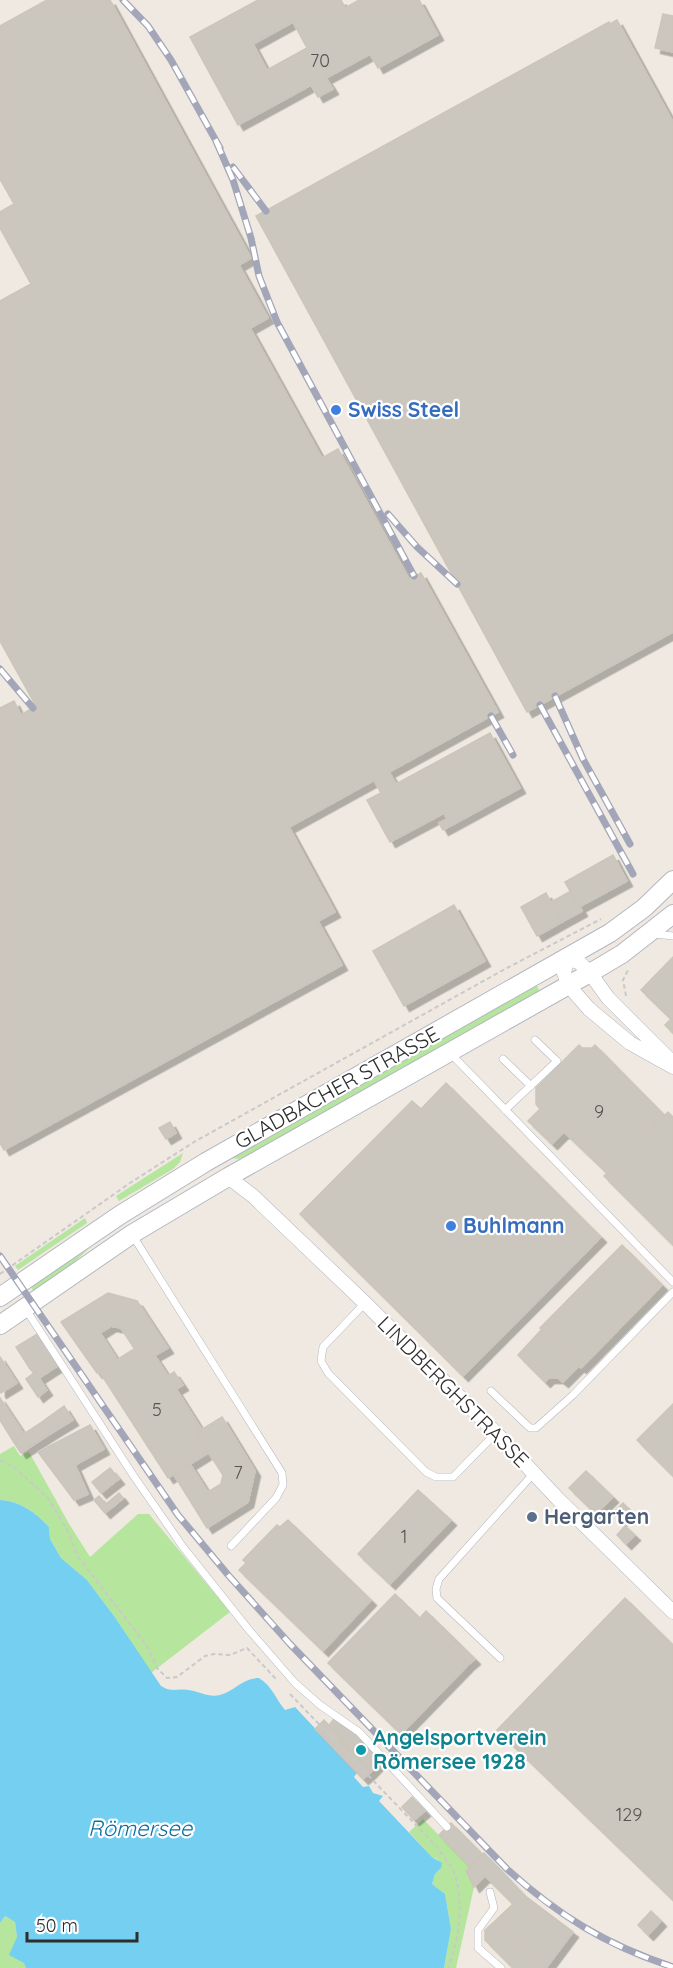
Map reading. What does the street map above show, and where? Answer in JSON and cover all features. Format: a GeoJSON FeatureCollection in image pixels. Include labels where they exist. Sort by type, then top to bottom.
{"type":"FeatureCollection","features":[{"type":"Feature","properties":{"kind":"main road","name":"GLADBACHER STRASSE"},"geometry":{"type":"LineString","coordinates":[[0,1297],[120,1215],[206,1162],[567,959],[616,929],[644,908],[673,880]]}},
{"type":"Feature","properties":{"kind":"main road","name":"GLADBACHER STRASSE"},"geometry":{"type":"LineString","coordinates":[[0,1325],[132,1234],[228,1177],[590,973],[650,934],[673,914]]}},
{"type":"Feature","properties":{"kind":"main road"},"geometry":{"type":"LineString","coordinates":[[206,1162],[228,1177]]}},
{"type":"Feature","properties":{"kind":"street"},"geometry":{"type":"LineString","coordinates":[[567,959],[579,962],[590,973],[608,998],[673,1065],[630,1043],[589,1009],[568,986],[564,973],[567,959]]}},
{"type":"Feature","properties":{"kind":"street","name":"LINDBERGHSTRASSE"},"geometry":{"type":"LineString","coordinates":[[228,1177],[253,1196],[365,1303],[673,1612]]}},
{"type":"Feature","properties":{"kind":"lane"},"geometry":{"type":"LineString","coordinates":[[650,934],[673,936]]}},
{"type":"Feature","properties":{"kind":"lane"},"geometry":{"type":"LineString","coordinates":[[505,1110],[556,1061],[535,1040]]}},
{"type":"Feature","properties":{"kind":"lane"},"geometry":{"type":"LineString","coordinates":[[449,1052],[673,1282]]}},
{"type":"Feature","properties":{"kind":"lane"},"geometry":{"type":"LineString","coordinates":[[503,1059],[531,1086]]}},
{"type":"Feature","properties":{"kind":"lane"},"geometry":{"type":"LineString","coordinates":[[132,1234],[282,1473],[283,1485],[276,1498],[231,1546]]}},
{"type":"Feature","properties":{"kind":"lane"},"geometry":{"type":"LineString","coordinates":[[491,1391],[530,1428],[536,1428],[573,1395],[673,1292]]}},
{"type":"Feature","properties":{"kind":"lane"},"geometry":{"type":"LineString","coordinates":[[365,1303],[323,1347],[321,1361],[328,1373],[426,1472],[436,1477],[453,1477],[496,1433]]}},
{"type":"Feature","properties":{"kind":"lane"},"geometry":{"type":"LineString","coordinates":[[25,1307],[133,1475],[183,1547],[249,1630],[295,1683],[320,1705],[359,1732],[447,1827]]}},
{"type":"Feature","properties":{"kind":"lane"},"geometry":{"type":"LineString","coordinates":[[500,1659],[437,1598],[436,1589],[439,1579],[534,1473]]}},
{"type":"Feature","properties":{"kind":"lane"},"geometry":{"type":"LineString","coordinates":[[490,1892],[494,1908],[478,1930],[478,1948],[501,1968]]}},
{"type":"Feature","properties":{"kind":"path"},"geometry":{"type":"LineString","coordinates":[[0,1274],[130,1183],[194,1143],[600,918]]}},
{"type":"Feature","properties":{"kind":"path"},"geometry":{"type":"LineString","coordinates":[[0,1460],[15,1468],[48,1498],[67,1529],[78,1557],[147,1646],[157,1668],[167,1678],[177,1677],[205,1656],[230,1655],[247,1648],[279,1682]]}},
{"type":"Feature","properties":{"kind":"path"},"geometry":{"type":"LineString","coordinates":[[286,1691],[437,1847],[454,1874],[459,1899],[458,1924],[454,1954],[448,1968]]}},
{"type":"Feature","properties":{"kind":"green space"},"geometry":{"type":"Polygon","coordinates":[[[536,984],[540,992],[250,1154],[239,1159],[231,1158],[232,1154],[536,984]]]}},
{"type":"Feature","properties":{"kind":"green space"},"geometry":{"type":"Polygon","coordinates":[[[183,1153],[180,1162],[173,1169],[119,1201],[116,1196],[183,1153]]]}},
{"type":"Feature","properties":{"kind":"green space"},"geometry":{"type":"Polygon","coordinates":[[[85,1218],[87,1223],[18,1270],[15,1266],[85,1218]]]}},
{"type":"Feature","properties":{"kind":"green space"},"geometry":{"type":"Polygon","coordinates":[[[102,1236],[67,1269],[34,1292],[29,1284],[102,1236]]]}},
{"type":"Feature","properties":{"kind":"green space"},"geometry":{"type":"Polygon","coordinates":[[[14,1446],[20,1456],[29,1452],[90,1557],[138,1514],[149,1514],[230,1612],[151,1673],[114,1616],[87,1580],[61,1558],[50,1539],[49,1527],[27,1508],[0,1500],[0,1454],[14,1446]]]}},
{"type":"Feature","properties":{"kind":"green space"},"geometry":{"type":"Polygon","coordinates":[[[423,1819],[470,1867],[466,1871],[474,1887],[456,1968],[444,1968],[451,1929],[445,1894],[432,1884],[435,1874],[441,1868],[437,1859],[432,1857],[409,1832],[423,1819]]]}},
{"type":"Feature","properties":{"kind":"green space"},"geometry":{"type":"Polygon","coordinates":[[[5,1916],[15,1922],[26,1968],[0,1968],[0,1923],[5,1916]]]}},
{"type":"Feature","properties":{"kind":"water","name":"Römersee"},"geometry":{"type":"Polygon","coordinates":[[[0,1500],[27,1509],[49,1527],[50,1539],[61,1558],[87,1580],[161,1686],[216,1696],[248,1680],[259,1678],[271,1689],[285,1710],[295,1707],[357,1773],[354,1777],[363,1787],[369,1786],[373,1793],[383,1796],[379,1801],[432,1857],[442,1863],[432,1884],[445,1894],[451,1929],[444,1968],[26,1968],[24,1963],[9,1955],[17,1937],[15,1922],[5,1916],[0,1923],[0,1500]]]}},
{"type":"Feature","properties":{"kind":"building"},"geometry":{"type":"Polygon","coordinates":[[[47,0],[110,0],[251,258],[239,265],[268,318],[250,328],[322,458],[338,449],[409,579],[421,573],[498,712],[289,827],[335,912],[318,921],[342,965],[4,1150],[0,1143],[0,708],[14,701],[21,715],[36,706],[0,641],[0,301],[31,284],[0,228],[0,212],[14,204],[0,179],[0,26],[47,0]]]}},
{"type":"Feature","properties":{"kind":"building"},"geometry":{"type":"Polygon","coordinates":[[[258,0],[341,0],[345,8],[359,0],[419,0],[438,35],[378,68],[370,54],[326,78],[333,89],[318,97],[311,85],[238,125],[190,37],[258,0]],[[293,22],[253,44],[267,70],[307,48],[293,22]]]}},
{"type":"Feature","properties":{"kind":"building"},"geometry":{"type":"Polygon","coordinates":[[[663,14],[673,16],[673,52],[655,48],[663,14]]]}},
{"type":"Feature","properties":{"kind":"building"},"geometry":{"type":"Polygon","coordinates":[[[617,20],[673,122],[673,632],[527,712],[256,216],[609,22],[610,24],[617,20]]]}},
{"type":"Feature","properties":{"kind":"building"},"geometry":{"type":"Polygon","coordinates":[[[490,733],[520,788],[443,830],[439,823],[447,819],[444,813],[390,842],[367,800],[381,793],[374,780],[389,772],[396,784],[490,733]]]}},
{"type":"Feature","properties":{"kind":"building"},"geometry":{"type":"Polygon","coordinates":[[[613,855],[627,881],[579,907],[565,882],[613,855]]]}},
{"type":"Feature","properties":{"kind":"building"},"geometry":{"type":"Polygon","coordinates":[[[571,891],[582,911],[562,922],[551,902],[571,891]]]}},
{"type":"Feature","properties":{"kind":"building"},"geometry":{"type":"Polygon","coordinates":[[[546,893],[562,922],[537,936],[521,907],[546,893]]]}},
{"type":"Feature","properties":{"kind":"building"},"geometry":{"type":"Polygon","coordinates":[[[454,905],[485,961],[404,1006],[373,951],[454,905]]]}},
{"type":"Feature","properties":{"kind":"building"},"geometry":{"type":"Polygon","coordinates":[[[673,957],[673,1033],[665,1025],[671,1019],[641,990],[673,957]]]}},
{"type":"Feature","properties":{"kind":"building"},"geometry":{"type":"Polygon","coordinates":[[[579,1045],[582,1048],[592,1048],[595,1045],[664,1115],[607,1173],[564,1132],[552,1144],[528,1121],[540,1109],[536,1104],[536,1088],[579,1045]]]}},
{"type":"Feature","properties":{"kind":"building","name":"Buhlmann"},"geometry":{"type":"Polygon","coordinates":[[[446,1083],[601,1237],[463,1376],[300,1214],[412,1101],[421,1109],[446,1083]]]}},
{"type":"Feature","properties":{"kind":"building"},"geometry":{"type":"Polygon","coordinates":[[[668,1112],[673,1117],[673,1245],[604,1176],[668,1112]]]}},
{"type":"Feature","properties":{"kind":"building"},"geometry":{"type":"Polygon","coordinates":[[[170,1122],[176,1133],[166,1139],[159,1128],[170,1122]]]}},
{"type":"Feature","properties":{"kind":"building"},"geometry":{"type":"Polygon","coordinates":[[[622,1245],[662,1285],[581,1368],[540,1328],[622,1245]]]}},
{"type":"Feature","properties":{"kind":"building"},"geometry":{"type":"Polygon","coordinates":[[[108,1293],[137,1301],[168,1348],[143,1362],[121,1328],[111,1326],[100,1333],[117,1359],[97,1373],[61,1322],[108,1293]]]}},
{"type":"Feature","properties":{"kind":"building"},"geometry":{"type":"Polygon","coordinates":[[[542,1329],[579,1366],[563,1382],[558,1378],[549,1378],[545,1382],[518,1355],[542,1329]]]}},
{"type":"Feature","properties":{"kind":"building"},"geometry":{"type":"Polygon","coordinates":[[[39,1333],[53,1354],[30,1369],[16,1347],[39,1333]]]}},
{"type":"Feature","properties":{"kind":"building"},"geometry":{"type":"Polygon","coordinates":[[[134,1349],[143,1362],[155,1356],[168,1376],[174,1372],[183,1385],[176,1389],[202,1430],[196,1433],[208,1453],[168,1478],[99,1371],[134,1349]]]}},
{"type":"Feature","properties":{"kind":"building"},"geometry":{"type":"Polygon","coordinates":[[[52,1355],[59,1365],[39,1378],[30,1369],[52,1355]]]}},
{"type":"Feature","properties":{"kind":"building"},"geometry":{"type":"Polygon","coordinates":[[[0,1357],[17,1383],[1,1393],[0,1391],[0,1357]]]}},
{"type":"Feature","properties":{"kind":"building"},"geometry":{"type":"Polygon","coordinates":[[[35,1372],[47,1390],[38,1397],[26,1379],[35,1372]]]}},
{"type":"Feature","properties":{"kind":"building"},"geometry":{"type":"Polygon","coordinates":[[[0,1398],[24,1434],[13,1441],[0,1420],[0,1398]]]}},
{"type":"Feature","properties":{"kind":"building"},"geometry":{"type":"Polygon","coordinates":[[[673,1404],[673,1476],[637,1440],[673,1404]]]}},
{"type":"Feature","properties":{"kind":"building"},"geometry":{"type":"Polygon","coordinates":[[[64,1406],[73,1420],[50,1434],[42,1422],[64,1406]]]}},
{"type":"Feature","properties":{"kind":"building"},"geometry":{"type":"Polygon","coordinates":[[[222,1417],[255,1471],[248,1502],[207,1528],[174,1475],[190,1464],[208,1492],[221,1484],[223,1475],[196,1433],[222,1417]]]}},
{"type":"Feature","properties":{"kind":"building"},"geometry":{"type":"Polygon","coordinates":[[[42,1422],[50,1434],[21,1453],[13,1441],[42,1422]]]}},
{"type":"Feature","properties":{"kind":"building"},"geometry":{"type":"Polygon","coordinates":[[[90,1425],[104,1449],[75,1465],[88,1494],[74,1500],[38,1452],[90,1425]]]}},
{"type":"Feature","properties":{"kind":"building"},"geometry":{"type":"Polygon","coordinates":[[[110,1468],[119,1479],[101,1493],[92,1482],[110,1468]]]}},
{"type":"Feature","properties":{"kind":"building"},"geometry":{"type":"Polygon","coordinates":[[[586,1471],[613,1497],[596,1514],[569,1488],[586,1471]]]}},
{"type":"Feature","properties":{"kind":"building"},"geometry":{"type":"Polygon","coordinates":[[[418,1490],[451,1520],[390,1584],[358,1554],[418,1490]]]}},
{"type":"Feature","properties":{"kind":"building"},"geometry":{"type":"Polygon","coordinates":[[[119,1493],[123,1498],[105,1513],[94,1500],[99,1496],[106,1504],[119,1493]]]}},
{"type":"Feature","properties":{"kind":"building"},"geometry":{"type":"Polygon","coordinates":[[[623,1503],[631,1511],[621,1521],[613,1513],[623,1503]]]}},
{"type":"Feature","properties":{"kind":"building"},"geometry":{"type":"Polygon","coordinates":[[[288,1520],[371,1600],[323,1651],[239,1570],[246,1563],[243,1560],[277,1525],[280,1527],[288,1520]]]}},
{"type":"Feature","properties":{"kind":"building"},"geometry":{"type":"Polygon","coordinates":[[[625,1526],[635,1535],[626,1544],[617,1535],[625,1526]]]}},
{"type":"Feature","properties":{"kind":"building"},"geometry":{"type":"Polygon","coordinates":[[[395,1594],[468,1665],[401,1734],[328,1663],[395,1594]]]}},
{"type":"Feature","properties":{"kind":"building"},"geometry":{"type":"Polygon","coordinates":[[[625,1598],[673,1645],[673,1900],[497,1730],[625,1598]]]}},
{"type":"Feature","properties":{"kind":"building"},"geometry":{"type":"Polygon","coordinates":[[[426,1611],[475,1659],[468,1665],[420,1618],[426,1611]]]}},
{"type":"Feature","properties":{"kind":"building","name":"Angelsportverein Römersee 1928"},"geometry":{"type":"Polygon","coordinates":[[[335,1718],[350,1731],[352,1729],[382,1760],[371,1772],[329,1725],[335,1718]]]}},
{"type":"Feature","properties":{"kind":"building"},"geometry":{"type":"Polygon","coordinates":[[[324,1720],[371,1772],[363,1779],[315,1729],[324,1720]]]}},
{"type":"Feature","properties":{"kind":"building"},"geometry":{"type":"Polygon","coordinates":[[[412,1797],[425,1811],[414,1820],[402,1807],[412,1797]]]}},
{"type":"Feature","properties":{"kind":"building"},"geometry":{"type":"Polygon","coordinates":[[[451,1823],[482,1854],[470,1867],[439,1835],[451,1823]]]}},
{"type":"Feature","properties":{"kind":"building"},"geometry":{"type":"Polygon","coordinates":[[[484,1853],[524,1895],[573,1932],[546,1968],[540,1968],[494,1922],[513,1904],[485,1876],[474,1887],[466,1871],[484,1853]]]}},
{"type":"Feature","properties":{"kind":"building"},"geometry":{"type":"Polygon","coordinates":[[[651,1911],[661,1921],[648,1935],[638,1925],[651,1911]]]}},
{"type":"Feature","properties":{"kind":"building"},"geometry":{"type":"Polygon","coordinates":[[[494,1922],[540,1968],[513,1968],[485,1940],[485,1930],[494,1922]]]}},
{"type":"Feature","properties":{"kind":"railway"},"geometry":{"type":"LineString","coordinates":[[123,0],[148,26],[171,60],[220,148]]}},
{"type":"Feature","properties":{"kind":"railway"},"geometry":{"type":"LineString","coordinates":[[216,141],[233,180],[251,238],[259,276],[277,322],[414,576]]}},
{"type":"Feature","properties":{"kind":"railway"},"geometry":{"type":"LineString","coordinates":[[233,167],[266,211]]}},
{"type":"Feature","properties":{"kind":"railway"},"geometry":{"type":"LineString","coordinates":[[388,514],[417,547],[457,584]]}},
{"type":"Feature","properties":{"kind":"railway"},"geometry":{"type":"LineString","coordinates":[[0,669],[33,708]]}},
{"type":"Feature","properties":{"kind":"railway"},"geometry":{"type":"LineString","coordinates":[[555,696],[583,759],[630,844]]}},
{"type":"Feature","properties":{"kind":"railway"},"geometry":{"type":"LineString","coordinates":[[540,705],[633,874]]}},
{"type":"Feature","properties":{"kind":"railway"},"geometry":{"type":"LineString","coordinates":[[491,716],[513,755]]}},
{"type":"Feature","properties":{"kind":"railway"},"geometry":{"type":"LineString","coordinates":[[0,1256],[178,1515],[290,1644],[526,1886],[565,1915],[605,1939],[673,1967]]}},
{"type":"Feature","properties":{"kind":"place","name":"Swiss Steel"},"geometry":{"type":"Point","coordinates":[336,410]}},
{"type":"Feature","properties":{"kind":"place","name":"Buhlmann"},"geometry":{"type":"Point","coordinates":[451,1226]}},
{"type":"Feature","properties":{"kind":"place","name":"Hergarten"},"geometry":{"type":"Point","coordinates":[532,1517]}},
{"type":"Feature","properties":{"kind":"place","name":"Angelsportverein Römersee 1928"},"geometry":{"type":"Point","coordinates":[361,1750]}}]}
